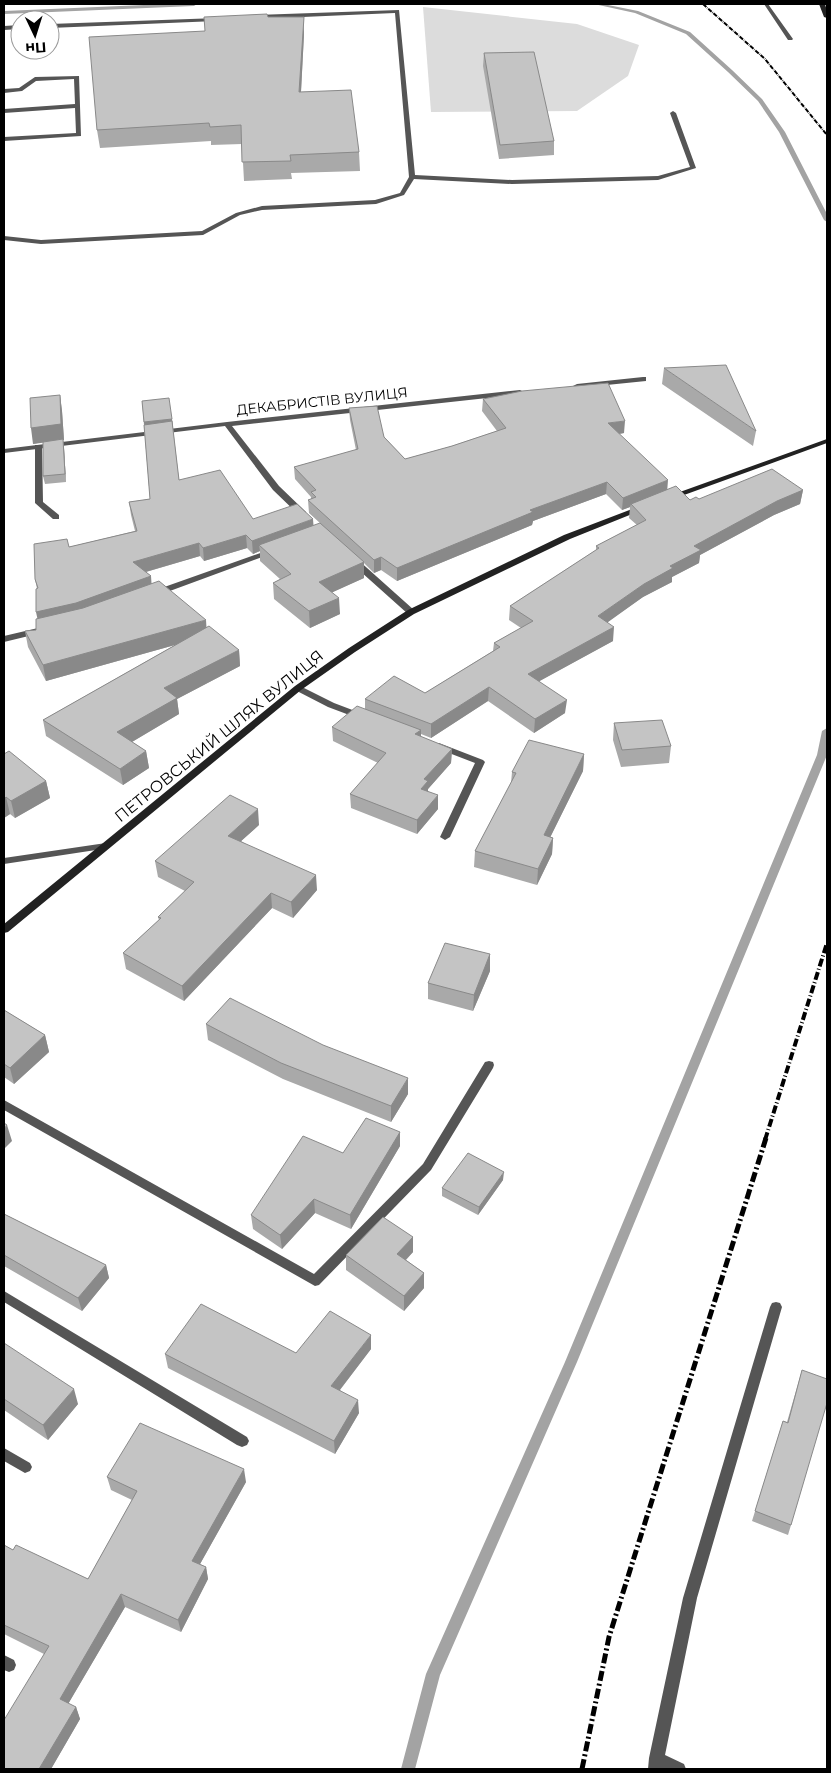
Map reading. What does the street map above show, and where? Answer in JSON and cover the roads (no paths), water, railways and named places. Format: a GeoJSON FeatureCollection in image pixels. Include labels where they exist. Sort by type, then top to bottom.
{"type":"FeatureCollection","features":[{"type":"Feature","properties":{"kind":"street"},"geometry":{"type":"LineString","coordinates":[[766,4],[790,39]]}},
{"type":"Feature","properties":{"kind":"street"},"geometry":{"type":"LineString","coordinates":[[822,4],[827,17]]}},
{"type":"Feature","properties":{"kind":"street"},"geometry":{"type":"LineString","coordinates":[[4,238],[41,242],[204,233],[238,214],[262,208],[376,202],[402,194],[412,177],[397,10],[251,17]]}},
{"type":"Feature","properties":{"kind":"street"},"geometry":{"type":"LineString","coordinates":[[60,26],[222,18]]}},
{"type":"Feature","properties":{"kind":"street"},"geometry":{"type":"LineString","coordinates":[[4,92],[20,90],[36,79],[76,77],[79,135],[4,139]]}},
{"type":"Feature","properties":{"kind":"street"},"geometry":{"type":"LineString","coordinates":[[4,111],[78,106]]}},
{"type":"Feature","properties":{"kind":"street"},"geometry":{"type":"LineString","coordinates":[[412,177],[512,182],[658,178],[693,168],[672,113]]}},
{"type":"Feature","properties":{"kind":"street"},"geometry":{"type":"LineString","coordinates":[[564,388],[643,379]]}},
{"type":"Feature","properties":{"kind":"street","name":"ДЕКАБРИСТІВ ВУЛИЦЯ"},"geometry":{"type":"LineString","coordinates":[[4,452],[227,424],[524,392]]}},
{"type":"Feature","properties":{"kind":"street"},"geometry":{"type":"LineString","coordinates":[[227,424],[276,488],[309,521]]}},
{"type":"Feature","properties":{"kind":"street","name":"ПЕТРОВСЬКИЙ ШЛЯХ ВУЛИЦЯ"},"geometry":{"type":"LineString","coordinates":[[4,928],[298,688],[411,612],[567,537],[654,503],[827,441]]}},
{"type":"Feature","properties":{"kind":"street"},"geometry":{"type":"LineString","coordinates":[[38,447],[39,503],[56,517]]}},
{"type":"Feature","properties":{"kind":"street"},"geometry":{"type":"LineString","coordinates":[[147,597],[285,547]]}},
{"type":"Feature","properties":{"kind":"street"},"geometry":{"type":"LineString","coordinates":[[345,553],[411,612]]}},
{"type":"Feature","properties":{"kind":"street"},"geometry":{"type":"LineString","coordinates":[[4,639],[47,628]]}},
{"type":"Feature","properties":{"kind":"street"},"geometry":{"type":"LineString","coordinates":[[298,688],[331,705],[368,720]]}},
{"type":"Feature","properties":{"kind":"street"},"geometry":{"type":"LineString","coordinates":[[434,744],[480,762],[445,837]]}},
{"type":"Feature","properties":{"kind":"street"},"geometry":{"type":"LineString","coordinates":[[4,861],[106,846]]}},
{"type":"Feature","properties":{"kind":"street"},"geometry":{"type":"LineString","coordinates":[[4,1105],[315,1281],[427,1167],[489,1065]]}},
{"type":"Feature","properties":{"kind":"street"},"geometry":{"type":"LineString","coordinates":[[4,1296],[242,1442]]}},
{"type":"Feature","properties":{"kind":"street"},"geometry":{"type":"LineString","coordinates":[[679,1769],[655,1764],[690,1598],[776,1307]]}},
{"type":"Feature","properties":{"kind":"street"},"geometry":{"type":"LineString","coordinates":[[4,1454],[25,1467]]}},
{"type":"Feature","properties":{"kind":"waterway"},"geometry":{"type":"LineString","coordinates":[[4,13],[194,4]]}},
{"type":"Feature","properties":{"kind":"waterway"},"geometry":{"type":"LineString","coordinates":[[597,4],[636,12],[688,33],[730,71],[760,100],[782,132],[827,220]]}},
{"type":"Feature","properties":{"kind":"waterway"},"geometry":{"type":"LineString","coordinates":[[408,1769],[433,1674],[571,1362],[822,755],[827,731]]}},
{"type":"Feature","properties":{"kind":"railway"},"geometry":{"type":"LineString","coordinates":[[703,4],[765,59],[827,135]]}},
{"type":"Feature","properties":{"kind":"railway"},"geometry":{"type":"LineString","coordinates":[[765,1140],[827,943]]}},
{"type":"Feature","properties":{"kind":"railway"},"geometry":{"type":"LineString","coordinates":[[582,1769],[609,1637],[766,1138]]}}]}
